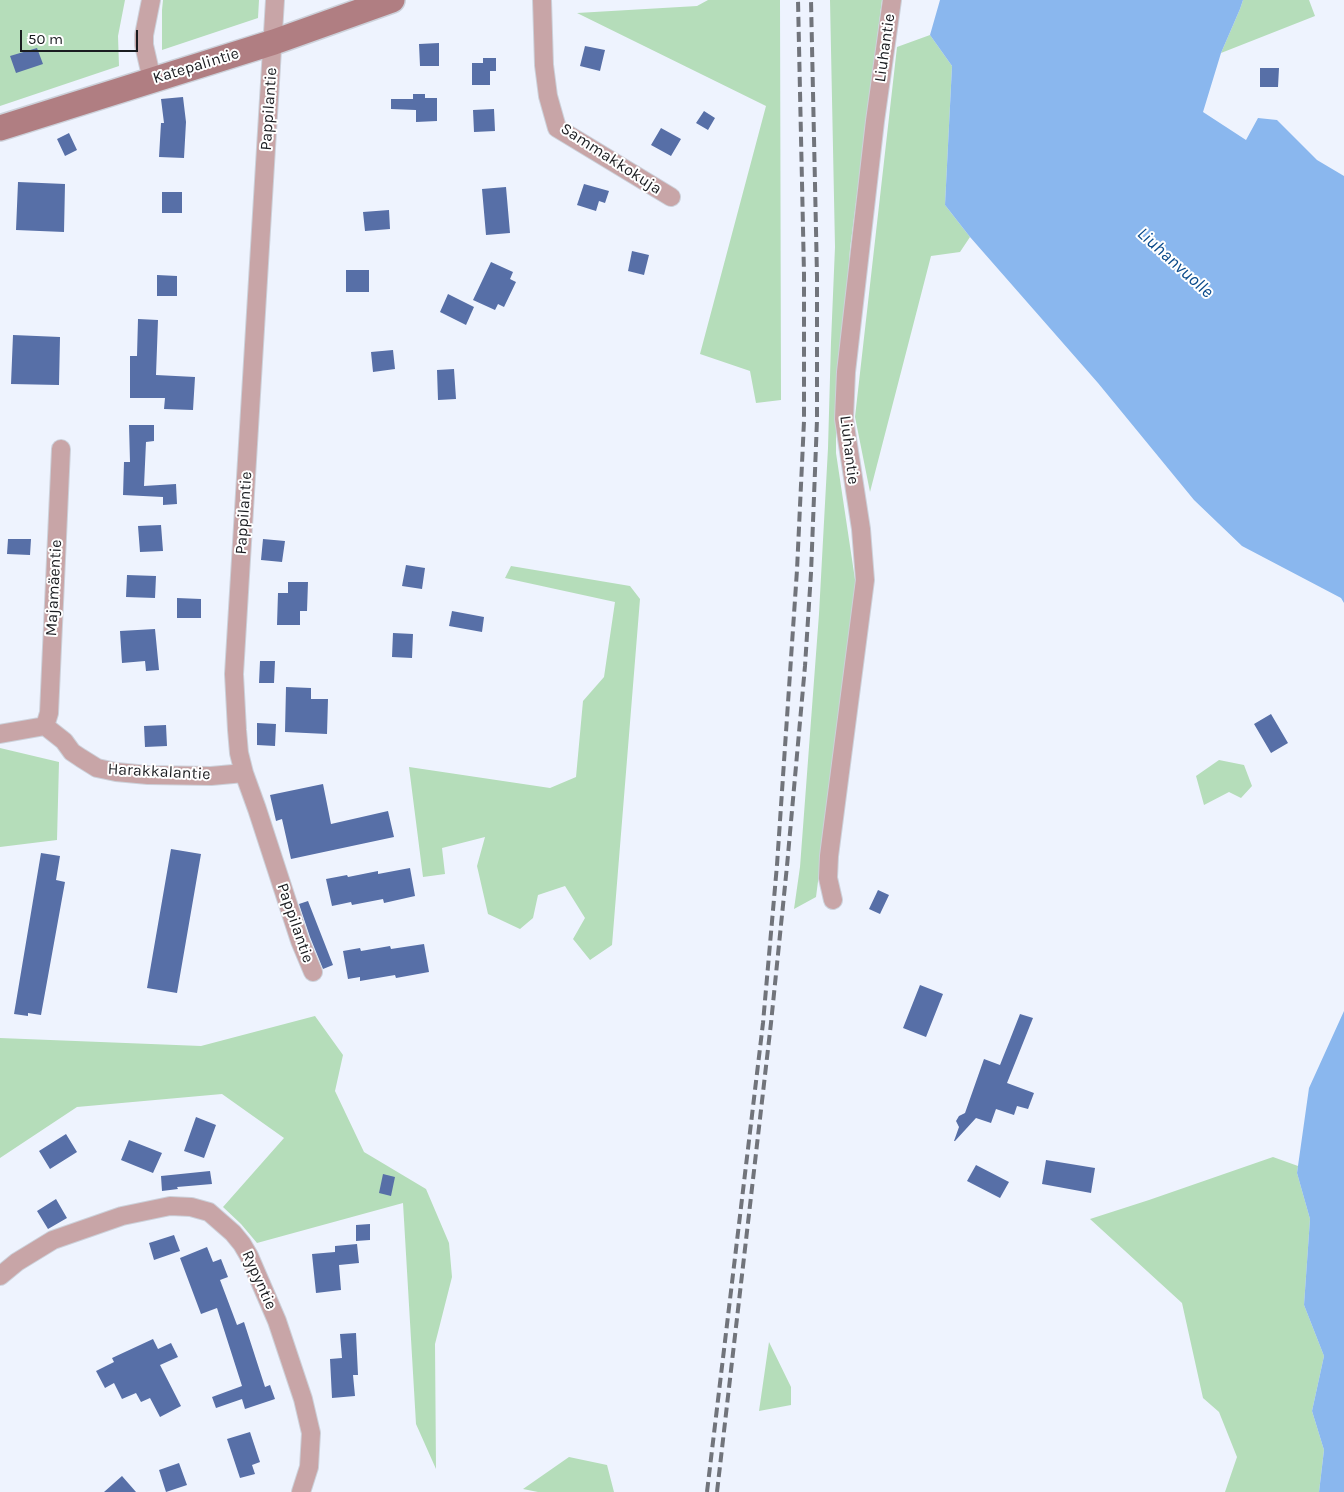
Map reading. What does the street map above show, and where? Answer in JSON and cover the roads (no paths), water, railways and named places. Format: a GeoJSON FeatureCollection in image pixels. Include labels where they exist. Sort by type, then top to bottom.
{"type":"FeatureCollection","features":[{"type":"Feature","properties":{"kind":"street"},"geometry":{"type":"LineString","coordinates":[[151,0],[144,35],[144,45],[152,80]]}},
{"type":"Feature","properties":{"kind":"street","name":"Pappilantie"},"geometry":{"type":"LineString","coordinates":[[275,0],[274,42],[234,674],[239,752],[244,773],[300,941],[313,972]]}},
{"type":"Feature","properties":{"kind":"street","name":"Katepalintie"},"geometry":{"type":"LineString","coordinates":[[0,128],[274,42],[392,0]]}},
{"type":"Feature","properties":{"kind":"street","name":"Sammakkokuja"},"geometry":{"type":"LineString","coordinates":[[542,0],[544,65],[548,96],[557,128],[671,197]]}},
{"type":"Feature","properties":{"kind":"street","name":"Liuhantie"},"geometry":{"type":"LineString","coordinates":[[833,900],[828,878],[829,856],[865,580],[861,529],[844,419],[846,372],[875,121],[892,0]]}},
{"type":"Feature","properties":{"kind":"street","name":"Majamäentie"},"geometry":{"type":"LineString","coordinates":[[45,726],[49,713],[61,449]]}},
{"type":"Feature","properties":{"kind":"street"},"geometry":{"type":"LineString","coordinates":[[0,734],[45,726]]}},
{"type":"Feature","properties":{"kind":"street","name":"Harakkalantie"},"geometry":{"type":"LineString","coordinates":[[45,726],[64,741],[72,752],[97,768],[148,775],[211,776],[244,773]]}},
{"type":"Feature","properties":{"kind":"street","name":"Rypyntie"},"geometry":{"type":"LineString","coordinates":[[0,1276],[17,1262],[53,1240],[122,1216],[170,1206],[191,1207],[209,1212],[232,1233],[242,1244],[249,1256],[277,1321],[303,1399],[311,1433],[309,1468],[301,1492]]}},
{"type":"Feature","properties":{"kind":"water","name":"Liuhanvuolle"},"geometry":{"type":"Polygon","coordinates":[[[940,0],[1243,0],[1221,53],[1203,112],[1246,140],[1258,118],[1277,120],[1317,160],[1344,176],[1344,603],[1341,598],[1242,546],[1194,500],[1098,383],[970,237],[945,205],[952,66],[930,35],[940,0]]]}},
{"type":"Feature","properties":{"kind":"water"},"geometry":{"type":"Polygon","coordinates":[[[1344,1011],[1344,1492],[1319,1492],[1324,1450],[1312,1411],[1324,1356],[1304,1305],[1310,1219],[1297,1173],[1309,1088],[1344,1011]]]}},
{"type":"Feature","properties":{"kind":"railway"},"geometry":{"type":"LineString","coordinates":[[707,1492],[763,1023],[777,865],[797,570],[804,421],[804,274],[798,0]]}},
{"type":"Feature","properties":{"kind":"railway"},"geometry":{"type":"LineString","coordinates":[[717,1492],[771,1023],[805,666],[811,573],[817,420],[817,276],[811,0]]}}]}
